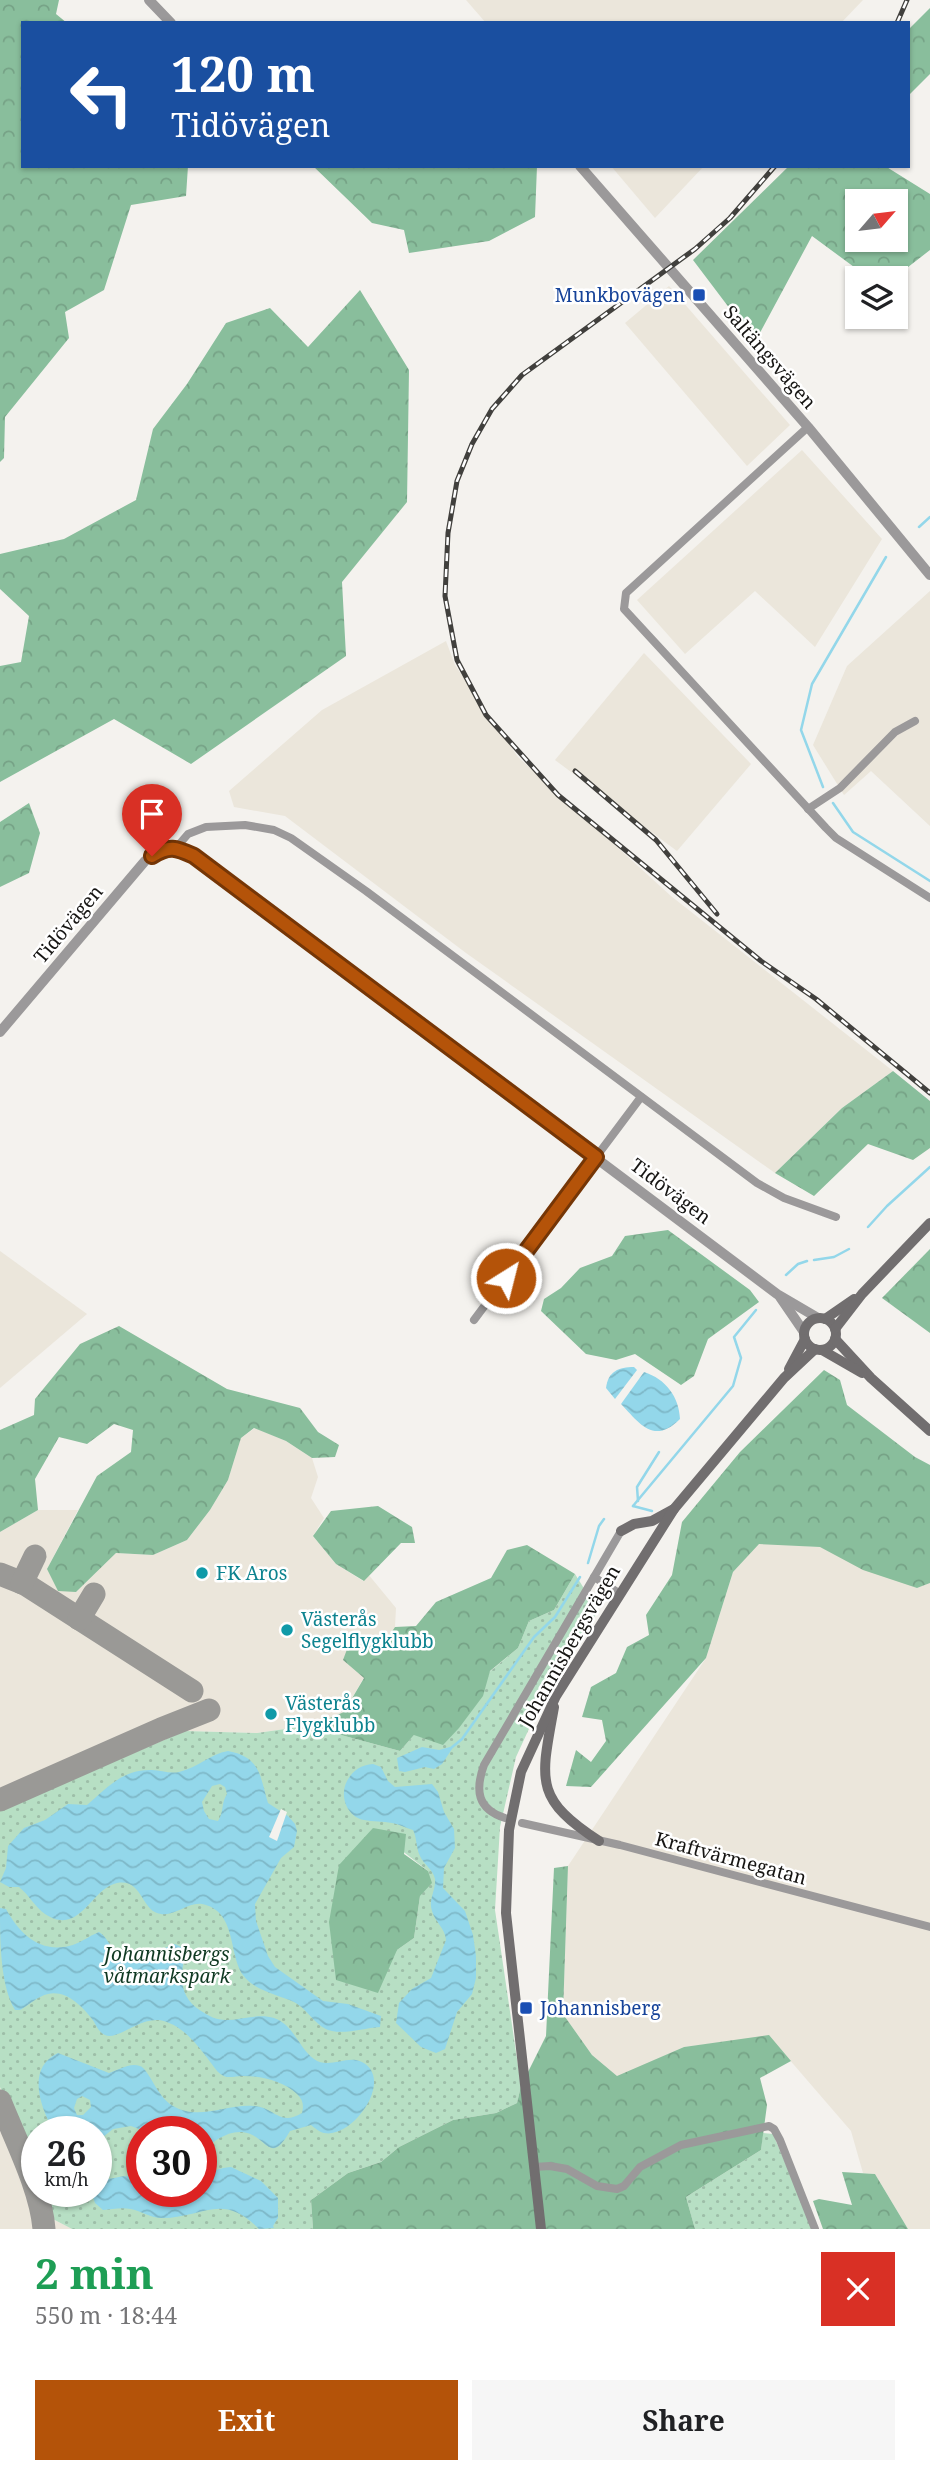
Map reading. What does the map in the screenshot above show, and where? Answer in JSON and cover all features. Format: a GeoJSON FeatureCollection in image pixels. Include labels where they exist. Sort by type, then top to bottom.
{"type":"FeatureCollection","features":[{"type":"Feature","properties":{"kind":"main road"},"geometry":{"type":"LineString","coordinates":[[818,1350],[829,1348],[835,1334],[862,1294],[930,1223]]}},
{"type":"Feature","properties":{"kind":"main road"},"geometry":{"type":"LineString","coordinates":[[862,1294],[822,1318],[811,1321],[805,1336],[818,1350],[871,1378]]}},
{"type":"Feature","properties":{"kind":"main road"},"geometry":{"type":"LineString","coordinates":[[822,1318],[871,1378],[930,1431]]}},
{"type":"Feature","properties":{"kind":"main road","name":"Johannisbergsvägen"},"geometry":{"type":"LineString","coordinates":[[784,1378],[805,1336]]}},
{"type":"Feature","properties":{"kind":"main road","name":"Johannisbergsvägen"},"geometry":{"type":"LineString","coordinates":[[541,2229],[506,1913],[509,1830],[521,1772],[556,1696],[674,1509],[784,1378],[818,1350]]}},
{"type":"Feature","properties":{"kind":"main road"},"geometry":{"type":"LineString","coordinates":[[621,1531],[634,1524],[652,1521],[674,1509]]}},
{"type":"Feature","properties":{"kind":"main road"},"geometry":{"type":"LineString","coordinates":[[556,1696],[545,1754],[545,1782],[560,1813],[599,1841]]}},
{"type":"Feature","properties":{"kind":"street"},"geometry":{"type":"LineString","coordinates":[[149,0],[169,21]]}},
{"type":"Feature","properties":{"kind":"street","name":"Saltängsvägen"},"geometry":{"type":"LineString","coordinates":[[582,168],[808,427],[930,575]]}},
{"type":"Feature","properties":{"kind":"street"},"geometry":{"type":"LineString","coordinates":[[808,427],[626,593],[624,609],[836,838],[930,898]]}},
{"type":"Feature","properties":{"kind":"street"},"geometry":{"type":"LineString","coordinates":[[808,809],[840,788],[895,732],[915,721]]}},
{"type":"Feature","properties":{"kind":"street"},"geometry":{"type":"LineString","coordinates":[[176,848],[194,831],[232,825],[274,830],[291,838],[767,1190],[836,1217]]}},
{"type":"Feature","properties":{"kind":"street","name":"Tidövägen"},"geometry":{"type":"LineString","coordinates":[[0,1032],[145,861],[161,851],[176,848],[194,856],[777,1294],[822,1318]]}},
{"type":"Feature","properties":{"kind":"street"},"geometry":{"type":"LineString","coordinates":[[474,1320],[641,1097]]}},
{"type":"Feature","properties":{"kind":"street","name":"Tidövägen"},"geometry":{"type":"LineString","coordinates":[[777,1294],[805,1336]]}},
{"type":"Feature","properties":{"kind":"street"},"geometry":{"type":"LineString","coordinates":[[505,1818],[493,1814],[480,1798],[478,1782],[484,1765],[621,1531]]}},
{"type":"Feature","properties":{"kind":"street"},"geometry":{"type":"LineString","coordinates":[[594,1577],[619,1593]]}},
{"type":"Feature","properties":{"kind":"street","name":"Kraftvärmegatan"},"geometry":{"type":"LineString","coordinates":[[523,1823],[930,1927]]}},
{"type":"Feature","properties":{"kind":"street"},"geometry":{"type":"LineString","coordinates":[[534,2167],[559,2167],[597,2186],[617,2189],[648,2162],[681,2145],[769,2126],[780,2140],[815,2229]]}},
{"type":"Feature","properties":{"kind":"shaded area"},"geometry":{"type":"Polygon","coordinates":[[[466,0],[863,0],[843,21],[484,21],[466,0]]]}},
{"type":"Feature","properties":{"kind":"shaded area"},"geometry":{"type":"Polygon","coordinates":[[[613,168],[702,168],[655,218],[613,168]]]}},
{"type":"Feature","properties":{"kind":"shaded area"},"geometry":{"type":"Polygon","coordinates":[[[669,286],[790,425],[747,466],[625,323],[669,286]]]}},
{"type":"Feature","properties":{"kind":"shaded area"},"geometry":{"type":"Polygon","coordinates":[[[802,450],[882,539],[815,647],[755,591],[685,654],[637,600],[802,450]]]}},
{"type":"Feature","properties":{"kind":"shaded area"},"geometry":{"type":"Polygon","coordinates":[[[930,591],[930,826],[871,771],[844,795],[813,745],[847,666],[930,591]]]}},
{"type":"Feature","properties":{"kind":"shaded area"},"geometry":{"type":"Polygon","coordinates":[[[446,641],[455,665],[518,757],[671,896],[893,1071],[842,1108],[775,1173],[466,953],[285,816],[234,807],[229,791],[322,710],[446,641]]]}},
{"type":"Feature","properties":{"kind":"shaded area"},"geometry":{"type":"Polygon","coordinates":[[[644,653],[751,764],[677,851],[555,760],[644,653]]]}},
{"type":"Feature","properties":{"kind":"shaded area"},"geometry":{"type":"Polygon","coordinates":[[[0,1251],[87,1314],[0,1388],[0,1251]]]}},
{"type":"Feature","properties":{"kind":"shaded area"},"geometry":{"type":"Polygon","coordinates":[[[255,1428],[286,1441],[312,1458],[318,1477],[311,1498],[324,1518],[313,1536],[336,1564],[363,1581],[368,1574],[396,1608],[395,1627],[344,1712],[313,1725],[257,1733],[185,1731],[0,1810],[0,1532],[38,1510],[78,1510],[47,1569],[76,1592],[116,1553],[153,1555],[187,1540],[228,1480],[241,1438],[255,1428]]]}},
{"type":"Feature","properties":{"kind":"shaded area"},"geometry":{"type":"Polygon","coordinates":[[[759,1543],[820,1547],[917,1588],[930,1583],[930,2229],[908,2229],[875,2174],[863,2173],[851,2131],[769,2036],[684,2047],[618,2077],[592,2055],[563,2014],[568,1866],[706,1658],[733,1572],[759,1543]]]}},
{"type":"Feature","properties":{"kind":"shaded area"},"geometry":{"type":"Polygon","coordinates":[[[0,2087],[21,2143],[21,2207],[45,2207],[49,2217],[72,2229],[0,2229],[0,2087]]]}},
{"type":"Feature","properties":{"kind":"green space"},"geometry":{"type":"Polygon","coordinates":[[[0,0],[59,0],[56,14],[65,21],[21,21],[21,168],[188,168],[186,196],[131,205],[104,290],[65,312],[69,338],[5,417],[4,458],[0,462],[0,0]]]}},
{"type":"Feature","properties":{"kind":"green space"},"geometry":{"type":"Polygon","coordinates":[[[930,8],[930,74],[910,94],[910,28],[930,8]]]}},
{"type":"Feature","properties":{"kind":"green space"},"geometry":{"type":"Polygon","coordinates":[[[315,168],[537,168],[535,217],[489,241],[409,253],[404,230],[372,223],[315,168]]]}},
{"type":"Feature","properties":{"kind":"green space"},"geometry":{"type":"Polygon","coordinates":[[[787,168],[888,168],[930,194],[930,250],[908,267],[853,266],[812,236],[755,342],[693,260],[787,168]]]}},
{"type":"Feature","properties":{"kind":"green space"},"geometry":{"type":"Polygon","coordinates":[[[360,290],[409,370],[407,502],[342,582],[346,656],[191,764],[114,719],[0,782],[0,666],[21,662],[29,616],[0,589],[0,554],[64,539],[136,500],[153,429],[187,384],[226,323],[270,308],[308,347],[360,290]]]}},
{"type":"Feature","properties":{"kind":"green space"},"geometry":{"type":"Polygon","coordinates":[[[29,803],[40,833],[29,873],[0,887],[0,822],[29,803]]]}},
{"type":"Feature","properties":{"kind":"green space"},"geometry":{"type":"Polygon","coordinates":[[[893,1071],[930,1101],[930,1148],[913,1160],[868,1144],[814,1196],[775,1173],[842,1108],[893,1071]]]}},
{"type":"Feature","properties":{"kind":"green space"},"geometry":{"type":"Polygon","coordinates":[[[668,1230],[750,1290],[759,1302],[708,1339],[694,1376],[681,1385],[635,1354],[616,1360],[586,1354],[541,1311],[544,1299],[561,1288],[580,1268],[612,1256],[625,1236],[668,1230]]]}},
{"type":"Feature","properties":{"kind":"green space"},"geometry":{"type":"Polygon","coordinates":[[[930,1249],[930,1333],[882,1298],[930,1249]]]}},
{"type":"Feature","properties":{"kind":"green space"},"geometry":{"type":"Polygon","coordinates":[[[119,1326],[227,1389],[300,1408],[318,1432],[339,1445],[335,1457],[312,1458],[286,1441],[254,1428],[241,1438],[228,1480],[187,1540],[153,1555],[116,1553],[76,1592],[58,1591],[47,1569],[97,1476],[131,1452],[133,1430],[114,1424],[87,1444],[59,1437],[35,1479],[38,1510],[0,1532],[0,1430],[34,1415],[35,1399],[80,1344],[119,1326]]]}},
{"type":"Feature","properties":{"kind":"green space"},"geometry":{"type":"Polygon","coordinates":[[[824,1370],[840,1380],[847,1405],[915,1457],[930,1465],[930,1583],[917,1588],[863,1570],[820,1547],[759,1544],[733,1572],[706,1658],[591,1787],[566,1786],[576,1750],[591,1762],[606,1741],[602,1720],[582,1717],[591,1687],[616,1673],[627,1647],[649,1635],[646,1615],[672,1575],[682,1522],[740,1452],[824,1370]]]}},
{"type":"Feature","properties":{"kind":"green space"},"geometry":{"type":"Polygon","coordinates":[[[378,1506],[412,1527],[415,1543],[401,1543],[364,1581],[336,1564],[313,1536],[331,1511],[378,1506]]]}},
{"type":"Feature","properties":{"kind":"green space"},"geometry":{"type":"Polygon","coordinates":[[[527,1545],[575,1574],[554,1610],[529,1621],[518,1648],[490,1671],[483,1696],[443,1745],[414,1735],[400,1751],[313,1725],[344,1712],[364,1678],[343,1660],[349,1644],[382,1646],[395,1627],[416,1626],[436,1602],[491,1578],[507,1550],[527,1545]]]}},
{"type":"Feature","properties":{"kind":"green space","name":"Johannisbergs våtmarkspark"},"geometry":{"type":"Polygon","coordinates":[[[575,1574],[598,1611],[540,1705],[516,1757],[500,1827],[495,1910],[521,2086],[517,2103],[496,2113],[453,2120],[399,2147],[381,2162],[348,2173],[311,2200],[313,2229],[72,2229],[49,2217],[45,2207],[112,2207],[112,2116],[21,2116],[21,2143],[0,2087],[0,1810],[185,1731],[257,1733],[313,1725],[400,1751],[414,1735],[518,1648],[529,1621],[554,1610],[575,1574]],[[373,1828],[397,1950],[414,1938],[420,1896],[428,1871],[373,1828]]]}},
{"type":"Feature","properties":{"kind":"green space"},"geometry":{"type":"Polygon","coordinates":[[[373,1828],[406,1834],[404,1854],[428,1871],[432,1883],[420,1896],[414,1938],[397,1950],[378,1993],[336,1980],[329,1922],[339,1865],[373,1828]]]}},
{"type":"Feature","properties":{"kind":"green space"},"geometry":{"type":"Polygon","coordinates":[[[568,1866],[563,2014],[592,2055],[617,2076],[684,2047],[769,2035],[791,2061],[760,2078],[767,2105],[761,2150],[686,2197],[695,2229],[313,2229],[311,2200],[348,2173],[381,2162],[399,2147],[453,2120],[496,2113],[517,2103],[521,2086],[546,2036],[554,1868],[568,1866]]]}},
{"type":"Feature","properties":{"kind":"green space"},"geometry":{"type":"Polygon","coordinates":[[[763,2133],[773,2134],[813,2229],[695,2229],[686,2197],[761,2150],[763,2133]]]}},
{"type":"Feature","properties":{"kind":"green space"},"geometry":{"type":"Polygon","coordinates":[[[842,2172],[875,2174],[908,2229],[823,2229],[813,2201],[819,2199],[852,2205],[842,2172]]]}},
{"type":"Feature","properties":{"kind":"water"},"geometry":{"type":"Polygon","coordinates":[[[634,1367],[637,1370],[615,1399],[606,1388],[609,1378],[619,1369],[634,1367]]]}},
{"type":"Feature","properties":{"kind":"water"},"geometry":{"type":"Polygon","coordinates":[[[644,1372],[659,1379],[674,1396],[680,1419],[671,1427],[655,1431],[648,1429],[621,1404],[644,1372]]]}},
{"type":"Feature","properties":{"kind":"water"},"geometry":{"type":"Polygon","coordinates":[[[422,1747],[452,1749],[442,1764],[434,1769],[425,1767],[399,1771],[397,1758],[422,1747]]]}},
{"type":"Feature","properties":{"kind":"water"},"geometry":{"type":"Polygon","coordinates":[[[228,1751],[239,1754],[253,1763],[261,1777],[268,1803],[288,1816],[297,1831],[294,1847],[281,1858],[255,1904],[256,1921],[268,1956],[275,1967],[323,2001],[348,2004],[381,2016],[380,2027],[332,2031],[294,2002],[253,1985],[238,1966],[226,1924],[213,1908],[197,1904],[161,1914],[149,1908],[132,1885],[117,1883],[99,1894],[76,1916],[57,1920],[41,1911],[19,1887],[9,1887],[0,1882],[6,1868],[8,1846],[24,1828],[45,1820],[68,1804],[87,1805],[124,1776],[142,1770],[179,1772],[228,1751]],[[220,1784],[212,1786],[202,1802],[209,1819],[218,1821],[220,1818],[227,1794],[225,1787],[220,1784]]]}},
{"type":"Feature","properties":{"kind":"water"},"geometry":{"type":"Polygon","coordinates":[[[373,1764],[381,1767],[388,1781],[395,1787],[432,1784],[454,1829],[455,1848],[444,1868],[443,1888],[465,1911],[473,1935],[476,1978],[472,1994],[457,2012],[445,2049],[436,2053],[421,2047],[396,2023],[399,2003],[412,1989],[431,1978],[446,1940],[431,1907],[435,1879],[420,1856],[413,1830],[358,1818],[346,1805],[344,1793],[349,1777],[358,1769],[373,1764]]]}},
{"type":"Feature","properties":{"kind":"water"},"geometry":{"type":"Polygon","coordinates":[[[0,1908],[6,1909],[17,1926],[31,1939],[48,1947],[73,1945],[99,1932],[115,1950],[130,1957],[145,1956],[175,1944],[181,1947],[185,1954],[183,1986],[194,2006],[219,2019],[262,2016],[281,2021],[314,2059],[326,2063],[350,2060],[362,2062],[371,2070],[374,2081],[372,2094],[357,2118],[347,2127],[335,2132],[322,2132],[311,2125],[290,2131],[283,2142],[272,2148],[242,2132],[225,2135],[217,2140],[217,2116],[126,2116],[126,2127],[112,2130],[112,2116],[46,2116],[41,2100],[39,2078],[48,2060],[58,2053],[109,2073],[128,2066],[140,2066],[167,2102],[192,2112],[253,2106],[288,2118],[302,2113],[303,2105],[291,2089],[272,2080],[222,2075],[183,2031],[168,2022],[151,2020],[116,2035],[105,2035],[78,2004],[55,1993],[44,1995],[20,2010],[15,2010],[6,1988],[0,1908]],[[82,2096],[77,2099],[74,2108],[77,2115],[83,2115],[91,2107],[90,2100],[82,2096]]]}},
{"type":"Feature","properties":{"kind":"water"},"geometry":{"type":"Polygon","coordinates":[[[231,2167],[261,2181],[278,2198],[278,2218],[274,2228],[259,2229],[234,2211],[223,2209],[162,2218],[128,2208],[103,2210],[100,2207],[112,2207],[112,2178],[122,2176],[126,2176],[126,2207],[217,2207],[217,2170],[231,2167]]]}},
{"type":"Feature","properties":{"kind":"pier"},"geometry":{"type":"Polygon","coordinates":[[[281,1809],[287,1812],[277,1841],[269,1837],[281,1809]]]}},
{"type":"Feature","properties":{"kind":"waterway"},"geometry":{"type":"LineString","coordinates":[[919,527],[930,517]]}},
{"type":"Feature","properties":{"kind":"waterway"},"geometry":{"type":"LineString","coordinates":[[823,787],[801,730],[812,684],[886,557]]}},
{"type":"Feature","properties":{"kind":"waterway"},"geometry":{"type":"LineString","coordinates":[[833,803],[853,832],[930,881]]}},
{"type":"Feature","properties":{"kind":"waterway"},"geometry":{"type":"LineString","coordinates":[[868,1227],[930,1167]]}},
{"type":"Feature","properties":{"kind":"waterway"},"geometry":{"type":"LineString","coordinates":[[814,1260],[834,1257],[849,1249]]}},
{"type":"Feature","properties":{"kind":"waterway"},"geometry":{"type":"LineString","coordinates":[[786,1275],[798,1264],[807,1261]]}},
{"type":"Feature","properties":{"kind":"waterway"},"geometry":{"type":"LineString","coordinates":[[633,1506],[733,1386],[741,1358],[734,1337],[756,1310]]}},
{"type":"Feature","properties":{"kind":"waterway"},"geometry":{"type":"LineString","coordinates":[[638,1501],[637,1487],[659,1452]]}},
{"type":"Feature","properties":{"kind":"waterway"},"geometry":{"type":"LineString","coordinates":[[633,1506],[652,1511]]}},
{"type":"Feature","properties":{"kind":"waterway"},"geometry":{"type":"LineString","coordinates":[[588,1563],[599,1526],[604,1519]]}},
{"type":"Feature","properties":{"kind":"waterway"},"geometry":{"type":"LineString","coordinates":[[451,1748],[462,1739],[534,1637],[555,1617],[580,1577]]}},
{"type":"Feature","properties":{"kind":"taxiway"},"geometry":{"type":"LineString","coordinates":[[22,1583],[35,1556]]}},
{"type":"Feature","properties":{"kind":"taxiway"},"geometry":{"type":"LineString","coordinates":[[0,1574],[25,1584],[192,1691]]}},
{"type":"Feature","properties":{"kind":"taxiway"},"geometry":{"type":"LineString","coordinates":[[79,1619],[94,1594]]}},
{"type":"Feature","properties":{"kind":"taxiway"},"geometry":{"type":"LineString","coordinates":[[0,1800],[209,1710]]}},
{"type":"Feature","properties":{"kind":"taxiway"},"geometry":{"type":"LineString","coordinates":[[0,2101],[33,2181],[44,2229]]}},
{"type":"Feature","properties":{"kind":"railway"},"geometry":{"type":"LineString","coordinates":[[898,21],[907,0]]}},
{"type":"Feature","properties":{"kind":"railway"},"geometry":{"type":"LineString","coordinates":[[773,168],[730,218],[695,249],[522,375],[492,409],[472,444],[457,481],[448,533],[445,596],[457,660],[486,715],[558,795],[761,961],[816,999],[930,1093]]}},
{"type":"Feature","properties":{"kind":"railway"},"geometry":{"type":"LineString","coordinates":[[575,771],[656,840],[717,914]]}},
{"type":"Feature","properties":{"kind":"place","name":"Munkbovägen"},"geometry":{"type":"Point","coordinates":[699,295]}},
{"type":"Feature","properties":{"kind":"place","name":"FK Aros"},"geometry":{"type":"Point","coordinates":[202,1573]}},
{"type":"Feature","properties":{"kind":"place","name":"Västerås Segelflygklubb"},"geometry":{"type":"Point","coordinates":[287,1630]}},
{"type":"Feature","properties":{"kind":"place","name":"Västerås Flygklubb"},"geometry":{"type":"Point","coordinates":[271,1714]}},
{"type":"Feature","properties":{"kind":"place","name":"Johannisberg"},"geometry":{"type":"Point","coordinates":[526,2008]}},
{"type":"Feature","properties":{"kind":"route"},"geometry":{"type":"LineString","coordinates":[[152,856],[176,848],[194,856],[596,1157],[506,1278]]}}]}
